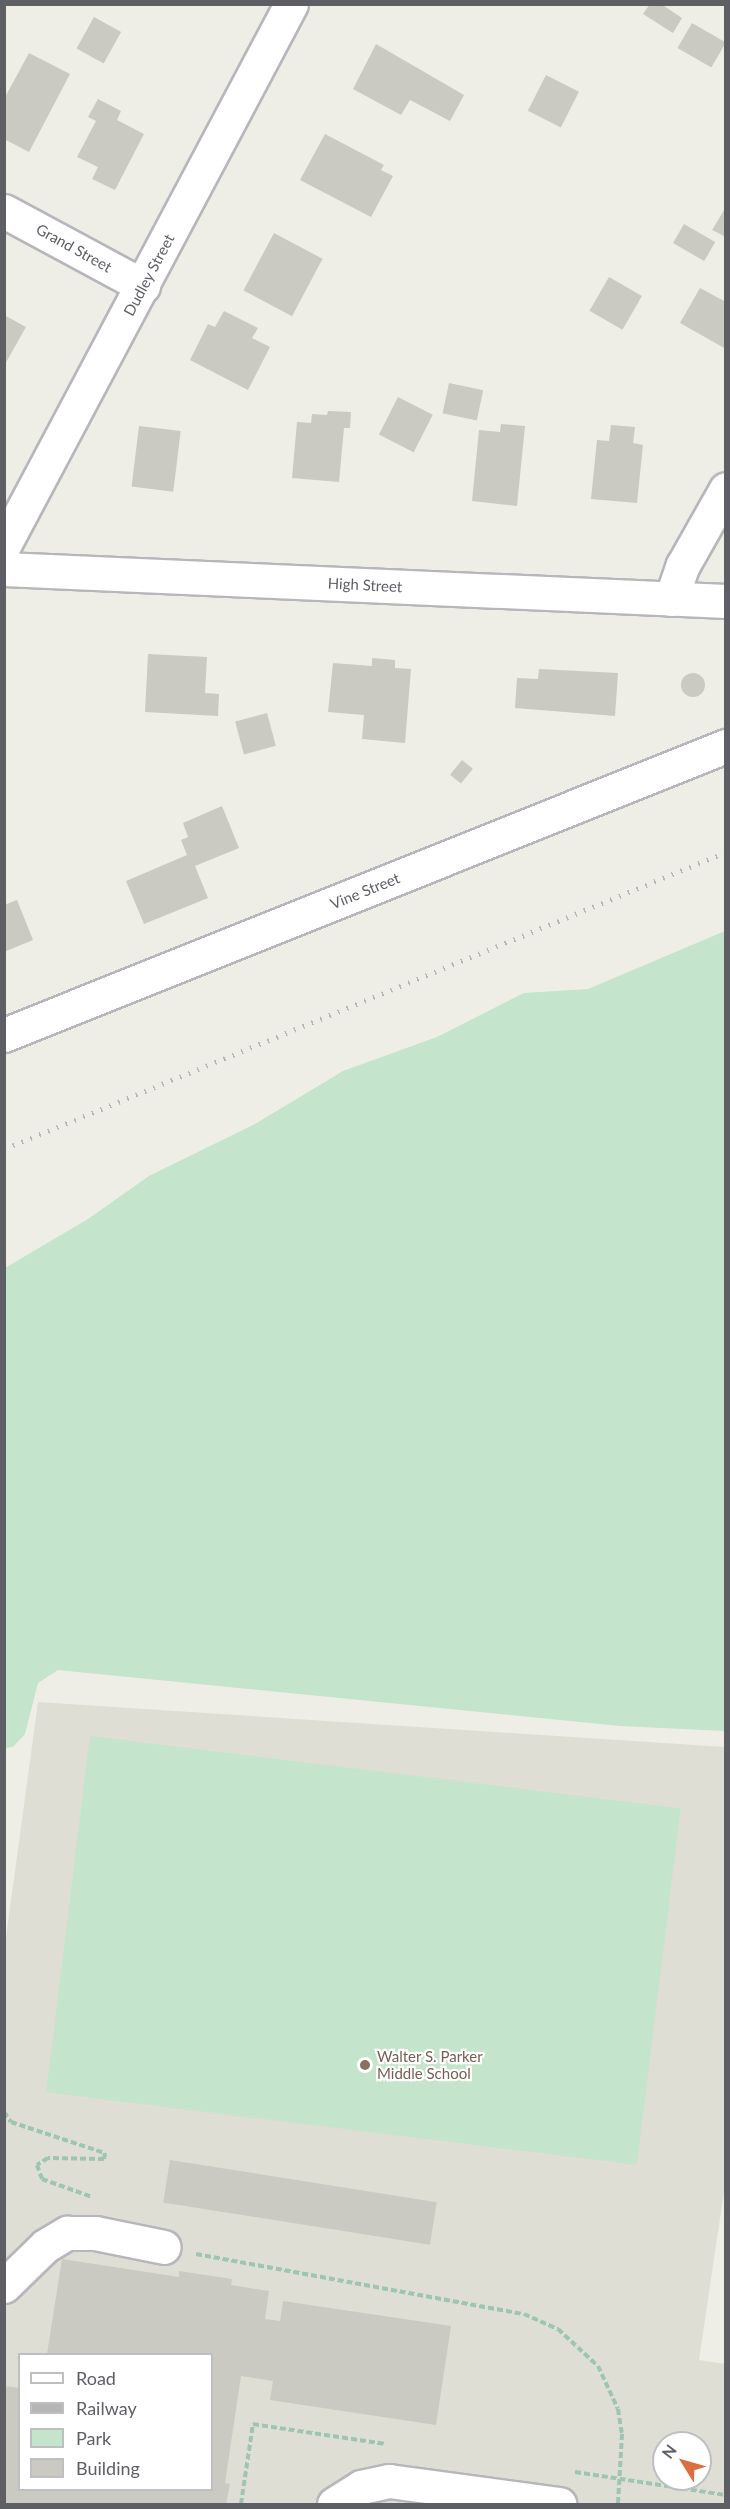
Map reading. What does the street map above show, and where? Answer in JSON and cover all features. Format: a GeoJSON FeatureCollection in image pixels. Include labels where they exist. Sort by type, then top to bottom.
{"type":"FeatureCollection","features":[{"type":"Feature","properties":{"kind":"street","name":"Dudley Street"},"geometry":{"type":"LineString","coordinates":[[4,545],[291,4]]}},
{"type":"Feature","properties":{"kind":"street","name":"Grand Street"},"geometry":{"type":"LineString","coordinates":[[4,211],[143,286]]}},
{"type":"Feature","properties":{"kind":"street"},"geometry":{"type":"LineString","coordinates":[[671,599],[683,565],[726,489]]}},
{"type":"Feature","properties":{"kind":"street","name":"High Street"},"geometry":{"type":"LineString","coordinates":[[4,569],[726,601]]}},
{"type":"Feature","properties":{"kind":"street","name":"Vine Street"},"geometry":{"type":"LineString","coordinates":[[4,1035],[726,746]]}},
{"type":"Feature","properties":{"kind":"street"},"geometry":{"type":"LineString","coordinates":[[4,2286],[45,2246],[68,2233],[95,2234],[164,2247]]}},
{"type":"Feature","properties":{"kind":"street"},"geometry":{"type":"LineString","coordinates":[[334,2505],[352,2490],[389,2481],[559,2505]]}},
{"type":"Feature","properties":{"kind":"path"},"geometry":{"type":"LineString","coordinates":[[4,2112],[11,2122],[105,2152],[104,2159],[45,2159],[36,2170],[44,2180],[99,2199]]}},
{"type":"Feature","properties":{"kind":"path"},"geometry":{"type":"LineString","coordinates":[[164,2247],[524,2314],[553,2326],[590,2356],[616,2402],[622,2434],[618,2505]]}},
{"type":"Feature","properties":{"kind":"shaded area","name":"Walter S. Parker Middle School"},"geometry":{"type":"Polygon","coordinates":[[[38,1702],[725,1747],[726,2178],[699,2360],[725,2364],[725,2504],[5,2504],[4,1952],[38,1702]]]}},
{"type":"Feature","properties":{"kind":"green space"},"geometry":{"type":"Polygon","coordinates":[[[725,931],[725,1731],[620,1726],[58,1670],[38,1683],[25,1734],[13,1747],[5,1748],[5,1268],[88,1219],[149,1176],[255,1124],[343,1071],[437,1037],[524,993],[588,989],[725,931]]]}},
{"type":"Feature","properties":{"kind":"green space"},"geometry":{"type":"Polygon","coordinates":[[[90,1736],[681,1809],[637,2165],[46,2092],[90,1736]]]}},
{"type":"Feature","properties":{"kind":"building"},"geometry":{"type":"Polygon","coordinates":[[[650,4],[661,4],[682,18],[673,33],[643,14],[650,4]]]}},
{"type":"Feature","properties":{"kind":"building"},"geometry":{"type":"Polygon","coordinates":[[[94,17],[121,32],[104,64],[77,48],[94,17]]]}},
{"type":"Feature","properties":{"kind":"building"},"geometry":{"type":"Polygon","coordinates":[[[692,23],[726,42],[711,68],[678,48],[692,23]]]}},
{"type":"Feature","properties":{"kind":"building"},"geometry":{"type":"Polygon","coordinates":[[[376,44],[464,95],[450,121],[410,100],[401,115],[353,89],[376,44]]]}},
{"type":"Feature","properties":{"kind":"building"},"geometry":{"type":"Polygon","coordinates":[[[29,53],[70,74],[29,152],[4,139],[4,99],[29,53]]]}},
{"type":"Feature","properties":{"kind":"building"},"geometry":{"type":"Polygon","coordinates":[[[546,75],[579,92],[561,127],[528,111],[546,75]]]}},
{"type":"Feature","properties":{"kind":"building"},"geometry":{"type":"Polygon","coordinates":[[[98,99],[121,111],[117,120],[144,134],[115,190],[92,179],[98,167],[77,157],[96,121],[88,117],[98,99]]]}},
{"type":"Feature","properties":{"kind":"building"},"geometry":{"type":"Polygon","coordinates":[[[325,134],[384,165],[381,170],[393,176],[371,217],[300,180],[325,134]]]}},
{"type":"Feature","properties":{"kind":"building"},"geometry":{"type":"Polygon","coordinates":[[[726,207],[726,237],[712,230],[726,207]]]}},
{"type":"Feature","properties":{"kind":"building"},"geometry":{"type":"Polygon","coordinates":[[[684,224],[715,242],[704,261],[673,243],[684,224]]]}},
{"type":"Feature","properties":{"kind":"building"},"geometry":{"type":"Polygon","coordinates":[[[274,233],[323,259],[292,316],[243,290],[274,233]]]}},
{"type":"Feature","properties":{"kind":"building"},"geometry":{"type":"Polygon","coordinates":[[[609,277],[642,296],[622,330],[590,311],[609,277]]]}},
{"type":"Feature","properties":{"kind":"building"},"geometry":{"type":"Polygon","coordinates":[[[700,288],[726,302],[726,349],[680,323],[700,288]]]}},
{"type":"Feature","properties":{"kind":"building"},"geometry":{"type":"Polygon","coordinates":[[[224,311],[258,328],[252,338],[270,347],[248,390],[190,360],[208,324],[215,327],[224,311]]]}},
{"type":"Feature","properties":{"kind":"building"},"geometry":{"type":"Polygon","coordinates":[[[4,315],[26,327],[4,366],[4,315]]]}},
{"type":"Feature","properties":{"kind":"building"},"geometry":{"type":"Polygon","coordinates":[[[449,383],[483,390],[477,421],[443,413],[449,383]]]}},
{"type":"Feature","properties":{"kind":"building"},"geometry":{"type":"Polygon","coordinates":[[[398,397],[433,415],[414,452],[379,434],[398,397]]]}},
{"type":"Feature","properties":{"kind":"building"},"geometry":{"type":"Polygon","coordinates":[[[328,411],[351,412],[350,428],[344,428],[339,482],[292,478],[297,422],[311,423],[312,414],[327,415],[328,411]]]}},
{"type":"Feature","properties":{"kind":"building"},"geometry":{"type":"Polygon","coordinates":[[[501,424],[525,426],[517,506],[472,501],[479,430],[500,432],[501,424]]]}},
{"type":"Feature","properties":{"kind":"building"},"geometry":{"type":"Polygon","coordinates":[[[611,425],[635,427],[633,443],[643,445],[637,503],[591,499],[597,440],[609,441],[611,425]]]}},
{"type":"Feature","properties":{"kind":"building"},"geometry":{"type":"Polygon","coordinates":[[[139,426],[181,431],[173,492],[132,487],[139,426]]]}},
{"type":"Feature","properties":{"kind":"building"},"geometry":{"type":"Polygon","coordinates":[[[148,654],[207,657],[205,693],[219,694],[218,716],[145,712],[148,654]]]}},
{"type":"Feature","properties":{"kind":"building"},"geometry":{"type":"Polygon","coordinates":[[[372,658],[395,660],[395,668],[411,669],[405,743],[362,739],[364,715],[328,712],[333,663],[372,666],[372,658]]]}},
{"type":"Feature","properties":{"kind":"building"},"geometry":{"type":"Polygon","coordinates":[[[539,669],[618,673],[615,716],[515,708],[517,678],[538,679],[539,669]]]}},
{"type":"Feature","properties":{"kind":"building"},"geometry":{"type":"Polygon","coordinates":[[[693,673],[702,676],[705,685],[702,694],[693,697],[684,694],[681,685],[684,676],[693,673]]]}},
{"type":"Feature","properties":{"kind":"building"},"geometry":{"type":"Polygon","coordinates":[[[267,713],[276,746],[244,754],[235,722],[267,713]]]}},
{"type":"Feature","properties":{"kind":"building"},"geometry":{"type":"Polygon","coordinates":[[[462,760],[473,769],[461,784],[450,775],[462,760]]]}},
{"type":"Feature","properties":{"kind":"building"},"geometry":{"type":"Polygon","coordinates":[[[222,806],[239,848],[195,866],[208,898],[144,924],[126,881],[187,855],[181,840],[188,837],[183,823],[222,806]]]}},
{"type":"Feature","properties":{"kind":"building"},"geometry":{"type":"Polygon","coordinates":[[[17,900],[33,940],[4,952],[4,905],[17,900]]]}},
{"type":"Feature","properties":{"kind":"building"},"geometry":{"type":"Polygon","coordinates":[[[170,2160],[437,2202],[430,2245],[163,2202],[170,2160]]]}},
{"type":"Feature","properties":{"kind":"building"},"geometry":{"type":"Polygon","coordinates":[[[62,2259],[179,2277],[179,2271],[232,2279],[231,2285],[269,2291],[265,2319],[280,2321],[283,2301],[451,2326],[436,2425],[270,2400],[273,2381],[241,2376],[225,2483],[230,2484],[226,2504],[4,2504],[4,2386],[18,2388],[18,2491],[213,2491],[213,2353],[47,2353],[62,2259]]]}},
{"type":"Feature","properties":{"kind":"railway"},"geometry":{"type":"LineString","coordinates":[[4,1149],[726,852]]}},
{"type":"Feature","properties":{"kind":"place","name":"Walter S. Parker Middle School"},"geometry":{"type":"Point","coordinates":[365,2065]}}]}
